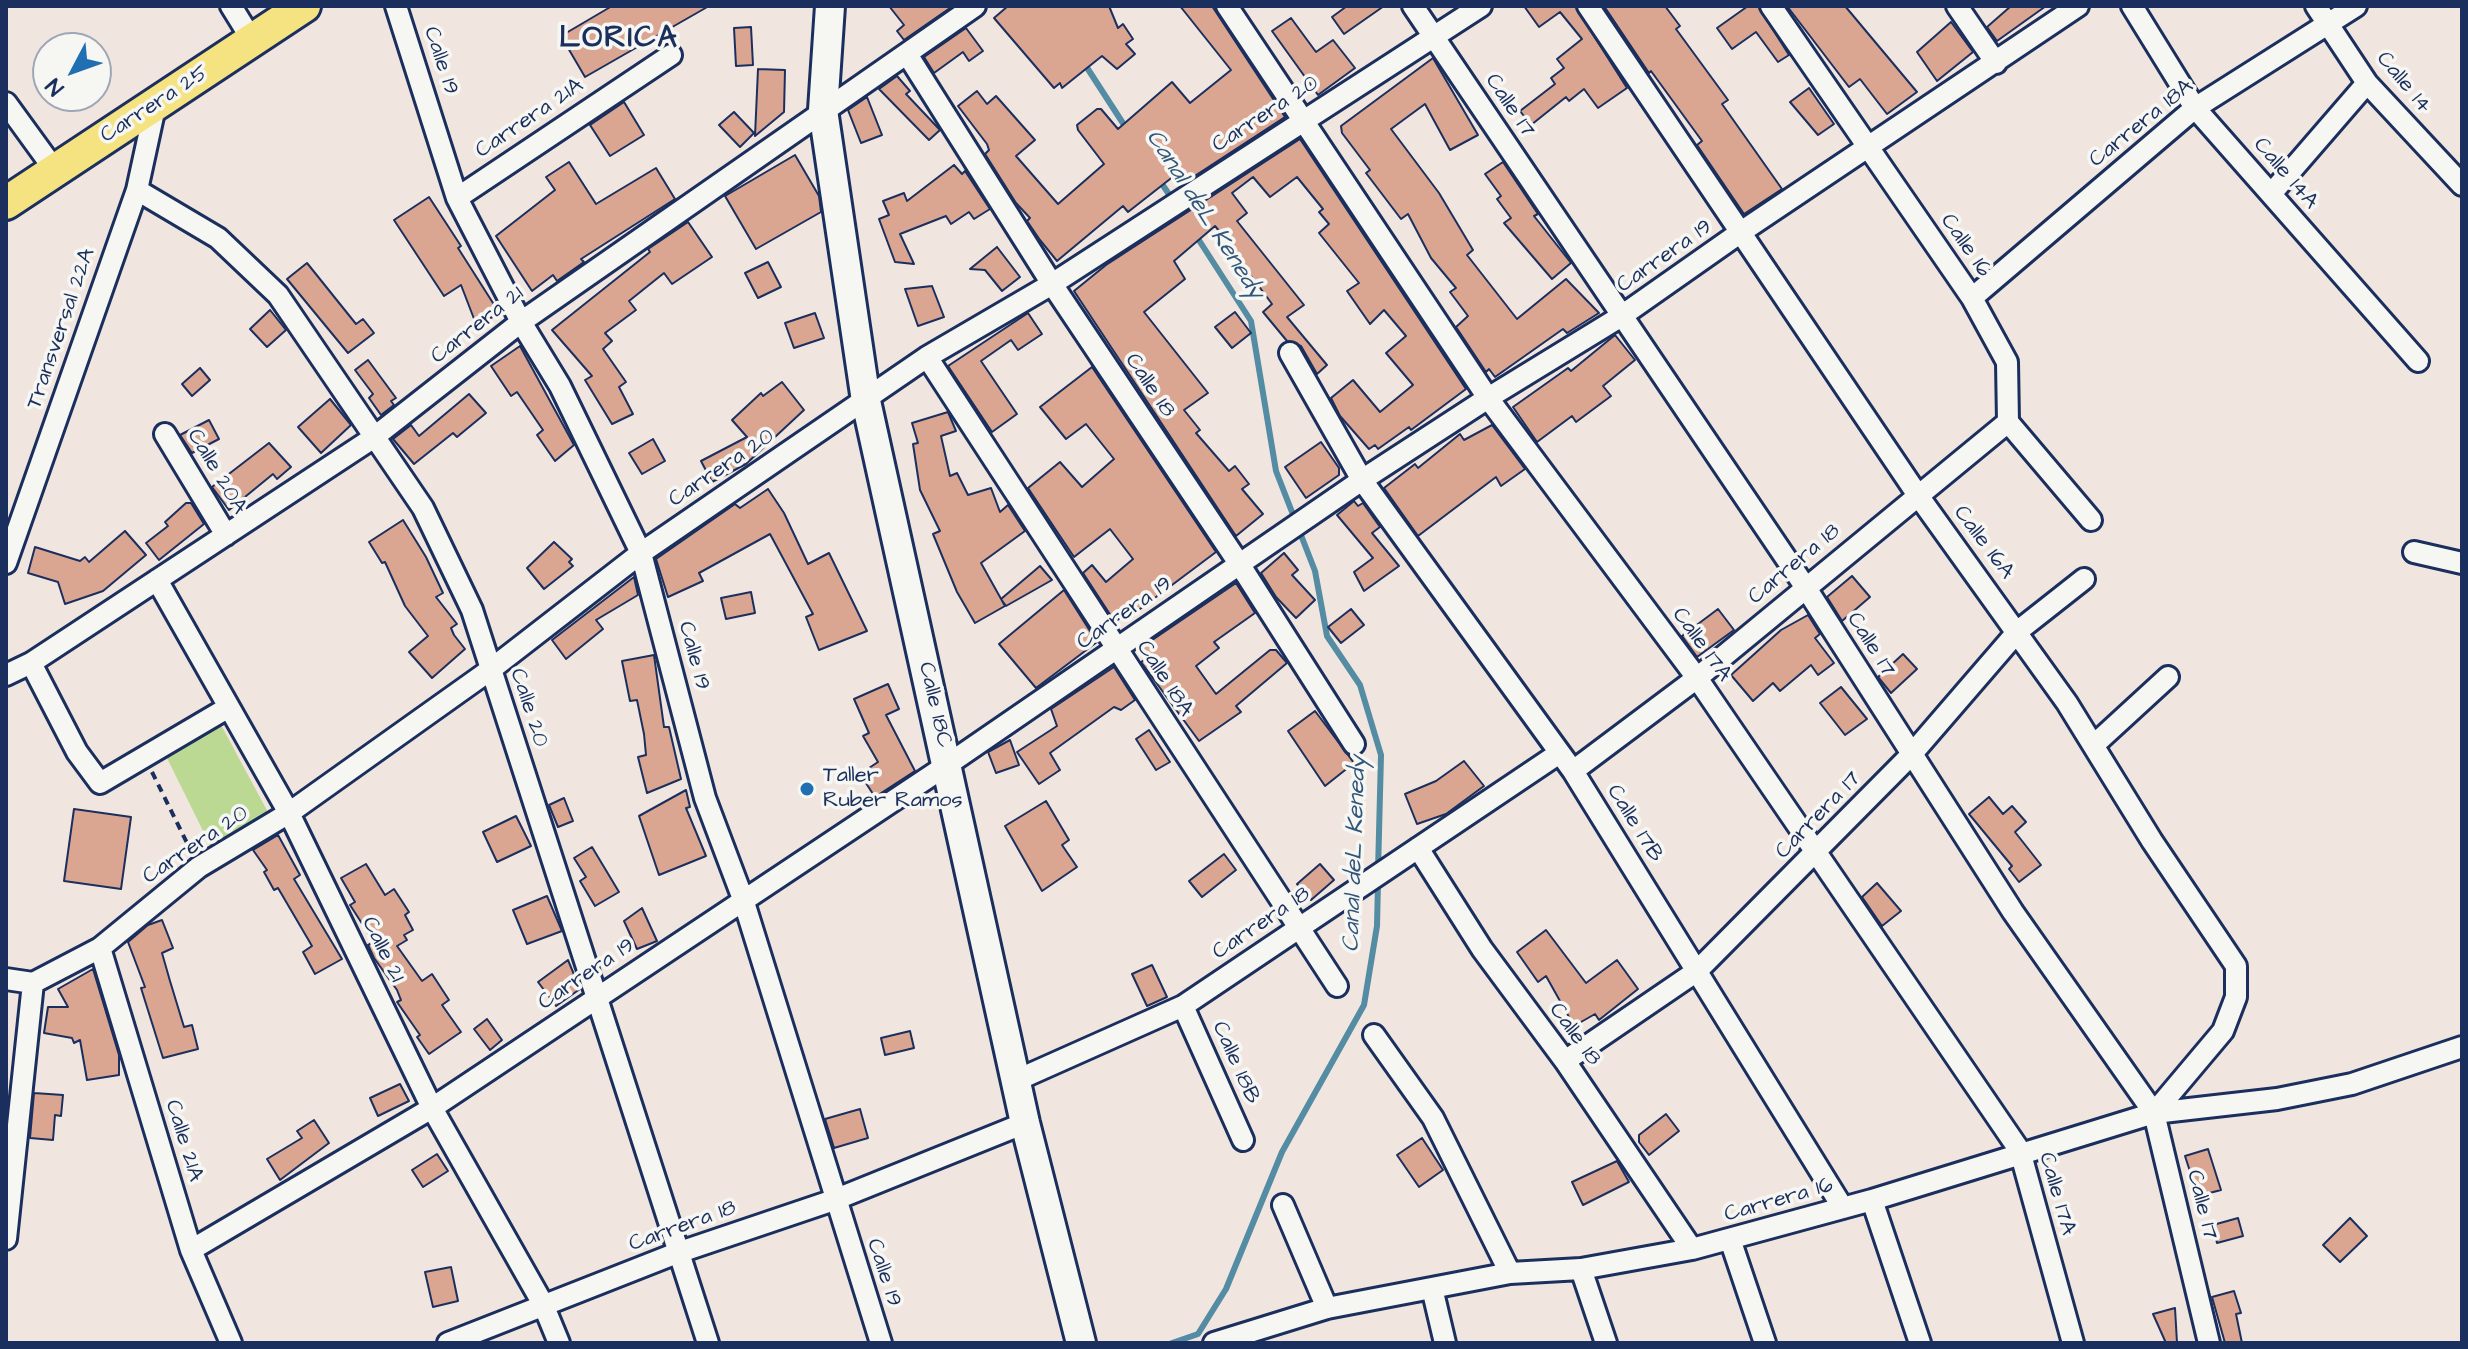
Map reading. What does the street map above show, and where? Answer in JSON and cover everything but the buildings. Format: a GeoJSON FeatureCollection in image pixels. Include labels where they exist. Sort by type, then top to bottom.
{"type":"FeatureCollection","features":[{"type":"Feature","properties":{"kind":"main road","name":"Carrera 25"},"geometry":{"type":"LineString","coordinates":[[6,203],[304,6]]}},
{"type":"Feature","properties":{"kind":"main road","name":"Calle 18C"},"geometry":{"type":"LineString","coordinates":[[830,6],[823,110],[866,401],[1025,1123],[1081,1343]]}},
{"type":"Feature","properties":{"kind":"street"},"geometry":{"type":"LineString","coordinates":[[231,6],[252,40]]}},
{"type":"Feature","properties":{"kind":"street","name":"Calle 19"},"geometry":{"type":"LineString","coordinates":[[396,6],[457,198],[521,322],[560,386],[641,553],[705,798],[743,899],[834,1200],[881,1343]]}},
{"type":"Feature","properties":{"kind":"street","name":"Carrera 21"},"geometry":{"type":"LineString","coordinates":[[6,675],[31,663],[373,438],[521,322],[975,6]]}},
{"type":"Feature","properties":{"kind":"street","name":"Calle 17A"},"geometry":{"type":"LineString","coordinates":[[1227,6],[1488,398],[1697,678],[2020,1151],[2073,1343]]}},
{"type":"Feature","properties":{"kind":"street","name":"Calle 17"},"geometry":{"type":"LineString","coordinates":[[1413,6],[1620,317],[1806,588],[2013,912],[2154,1113],[2209,1343]]}},
{"type":"Feature","properties":{"kind":"street","name":"Carrera 20"},"geometry":{"type":"LineString","coordinates":[[33,983],[100,948],[199,867],[289,813],[490,670],[641,553],[927,357],[1052,284],[1481,6]]}},
{"type":"Feature","properties":{"kind":"street","name":"Calle 16A"},"geometry":{"type":"LineString","coordinates":[[1588,6],[1917,494],[2018,631],[2095,744],[2152,841],[2236,966],[2236,997],[2223,1031],[2154,1113]]}},
{"type":"Feature","properties":{"kind":"street","name":"Calle 16"},"geometry":{"type":"LineString","coordinates":[[1771,6],[1972,298],[2007,362],[2008,422]]}},
{"type":"Feature","properties":{"kind":"street"},"geometry":{"type":"LineString","coordinates":[[1957,6],[1996,63]]}},
{"type":"Feature","properties":{"kind":"street","name":"Carrera 19"},"geometry":{"type":"LineString","coordinates":[[191,1250],[432,1108],[947,765],[1362,480],[1620,317],[2078,6]]}},
{"type":"Feature","properties":{"kind":"street","name":"Calle 14A"},"geometry":{"type":"LineString","coordinates":[[2132,6],[2195,108],[2418,361]]}},
{"type":"Feature","properties":{"kind":"street","name":"Calle 14"},"geometry":{"type":"LineString","coordinates":[[2316,6],[2367,83],[2462,185]]}},
{"type":"Feature","properties":{"kind":"street","name":"Carrera 18A"},"geometry":{"type":"LineString","coordinates":[[1972,298],[2195,108],[2356,6]]}},
{"type":"Feature","properties":{"kind":"street","name":"Calle 18"},"geometry":{"type":"LineString","coordinates":[[907,54],[1052,284],[1240,565],[1354,744]]}},
{"type":"Feature","properties":{"kind":"street","name":"Carrera 21A"},"geometry":{"type":"LineString","coordinates":[[457,198],[671,55]]}},
{"type":"Feature","properties":{"kind":"street"},"geometry":{"type":"LineString","coordinates":[[2271,194],[2367,83]]}},
{"type":"Feature","properties":{"kind":"street"},"geometry":{"type":"LineString","coordinates":[[6,103],[54,169]]}},
{"type":"Feature","properties":{"kind":"street","name":"Transversal 22A"},"geometry":{"type":"LineString","coordinates":[[6,563],[137,190],[155,107]]}},
{"type":"Feature","properties":{"kind":"street","name":"Calle 20"},"geometry":{"type":"LineString","coordinates":[[137,190],[218,238],[278,295],[317,348],[373,438],[423,508],[472,610],[708,1343]]}},
{"type":"Feature","properties":{"kind":"street","name":"Calle 17B"},"geometry":{"type":"LineString","coordinates":[[1290,353],[1362,480],[1573,771],[1843,1208]]}},
{"type":"Feature","properties":{"kind":"street","name":"Calle 18A"},"geometry":{"type":"LineString","coordinates":[[927,357],[1337,986]]}},
{"type":"Feature","properties":{"kind":"street"},"geometry":{"type":"LineString","coordinates":[[2008,422],[2091,520]]}},
{"type":"Feature","properties":{"kind":"street","name":"Carrera 18"},"geometry":{"type":"LineString","coordinates":[[1573,771],[1697,678],[2008,422]]}},
{"type":"Feature","properties":{"kind":"street","name":"Calle 20A"},"geometry":{"type":"LineString","coordinates":[[165,434],[226,535]]}},
{"type":"Feature","properties":{"kind":"street"},"geometry":{"type":"LineString","coordinates":[[2414,552],[2462,563]]}},
{"type":"Feature","properties":{"kind":"street","name":"Carrera 17"},"geometry":{"type":"LineString","coordinates":[[1565,1061],[1697,971],[1911,755],[2018,631],[2084,579]]}},
{"type":"Feature","properties":{"kind":"street","name":"Calle 21"},"geometry":{"type":"LineString","coordinates":[[157,580],[289,813],[432,1108],[543,1304],[559,1343]]}},
{"type":"Feature","properties":{"kind":"street"},"geometry":{"type":"LineString","coordinates":[[31,663],[77,752],[100,783],[229,707]]}},
{"type":"Feature","properties":{"kind":"street"},"geometry":{"type":"LineString","coordinates":[[2095,744],[2168,677]]}},
{"type":"Feature","properties":{"kind":"street","name":"Carrera 18"},"geometry":{"type":"LineString","coordinates":[[1017,1080],[1183,1006],[1558,754]]}},
{"type":"Feature","properties":{"kind":"street","name":"Calle 18"},"geometry":{"type":"LineString","coordinates":[[1418,848],[1482,949],[1565,1061],[1692,1249]]}},
{"type":"Feature","properties":{"kind":"street","name":"Calle 21A"},"geometry":{"type":"LineString","coordinates":[[100,948],[191,1250],[231,1343]]}},
{"type":"Feature","properties":{"kind":"street"},"geometry":{"type":"LineString","coordinates":[[6,979],[33,983],[6,1239]]}},
{"type":"Feature","properties":{"kind":"street","name":"Calle 18B"},"geometry":{"type":"LineString","coordinates":[[1183,1006],[1243,1140]]}},
{"type":"Feature","properties":{"kind":"street"},"geometry":{"type":"LineString","coordinates":[[1374,1035],[1433,1118],[1510,1273]]}},
{"type":"Feature","properties":{"kind":"street","name":"Carrera 16"},"geometry":{"type":"LineString","coordinates":[[1214,1343],[1248,1337],[1327,1308],[1510,1273],[1581,1269],[1692,1249],[1872,1200],[2020,1151],[2154,1113],[2277,1099],[2352,1084],[2462,1047]]}},
{"type":"Feature","properties":{"kind":"street","name":"Carrera 18"},"geometry":{"type":"LineString","coordinates":[[448,1343],[677,1253],[834,1200],[1025,1123]]}},
{"type":"Feature","properties":{"kind":"street"},"geometry":{"type":"LineString","coordinates":[[1872,1200],[1920,1343]]}},
{"type":"Feature","properties":{"kind":"street"},"geometry":{"type":"LineString","coordinates":[[1283,1205],[1327,1308]]}},
{"type":"Feature","properties":{"kind":"street"},"geometry":{"type":"LineString","coordinates":[[1730,1239],[1765,1343]]}},
{"type":"Feature","properties":{"kind":"street"},"geometry":{"type":"LineString","coordinates":[[1581,1269],[1606,1343]]}},
{"type":"Feature","properties":{"kind":"street"},"geometry":{"type":"LineString","coordinates":[[1432,1288],[1445,1343]]}},
{"type":"Feature","properties":{"kind":"path"},"geometry":{"type":"LineString","coordinates":[[145,757],[199,867]]}},
{"type":"Feature","properties":{"kind":"green space"},"geometry":{"type":"Polygon","coordinates":[[[220,723],[270,816],[211,847],[165,754],[220,723]]]}},
{"type":"Feature","properties":{"kind":"waterway","name":"Canal deL Kenedy"},"geometry":{"type":"LineString","coordinates":[[1084,63],[1128,131]]}},
{"type":"Feature","properties":{"kind":"waterway","name":"Canal deL Kenedy"},"geometry":{"type":"LineString","coordinates":[[1160,181],[1187,221]]}},
{"type":"Feature","properties":{"kind":"waterway","name":"Canal deL Kenedy"},"geometry":{"type":"LineString","coordinates":[[1195,234],[1251,321],[1276,471],[1315,571],[1327,636],[1360,685],[1381,755],[1378,871]]}},
{"type":"Feature","properties":{"kind":"waterway","name":"Canal deL Kenedy"},"geometry":{"type":"LineString","coordinates":[[1172,1343],[1198,1334],[1226,1289],[1282,1152],[1364,1005],[1377,926],[1378,882]]}},
{"type":"Feature","properties":{"kind":"place","name":"Taller Ruber Ramos"},"geometry":{"type":"Point","coordinates":[807,789]}},
{"type":"Feature","properties":{"kind":"district","name":"LORICA"},"geometry":{"type":"Point","coordinates":[619,40]}}]}
